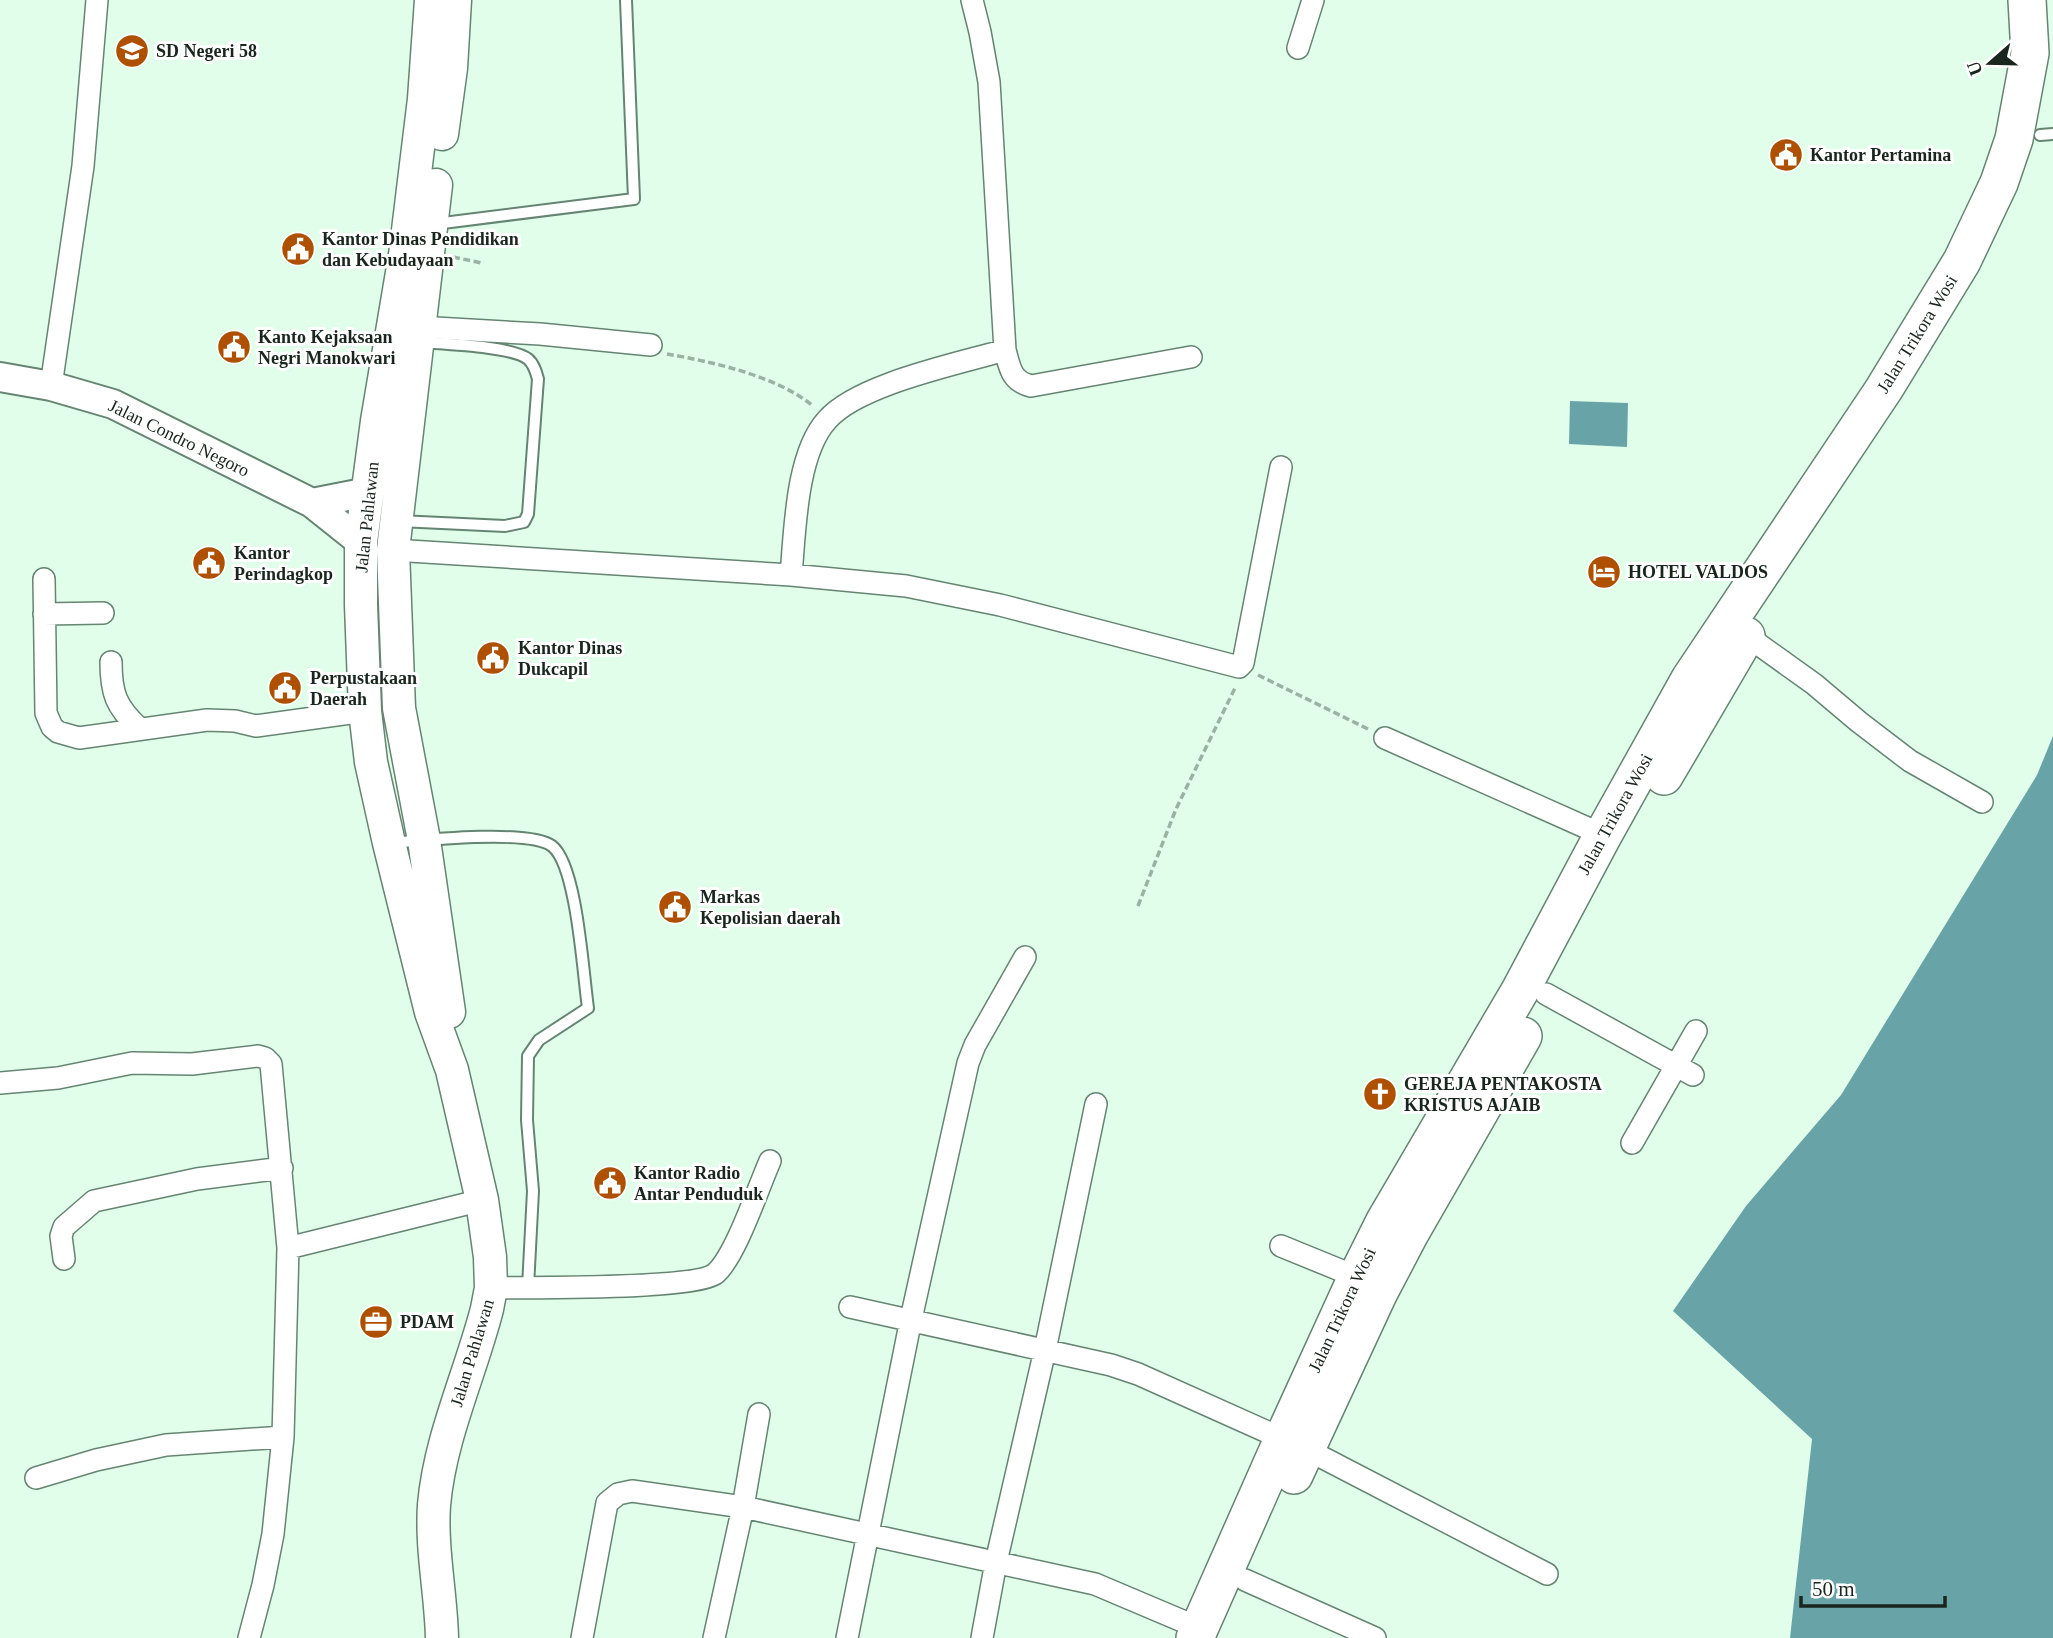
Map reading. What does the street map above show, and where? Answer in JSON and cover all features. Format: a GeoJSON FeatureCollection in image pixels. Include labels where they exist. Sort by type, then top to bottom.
{"type":"FeatureCollection","features":[{"type":"Feature","properties":{"kind":"highway","name":"Jalan Trikora Wosi"},"geometry":{"type":"LineString","coordinates":[[1204,1635],[1294,1444],[1378,1294],[1511,1031],[1603,835],[1690,679],[1884,389],[1962,261],[1981,247],[2014,139],[2030,53],[2026,0]]}},
{"type":"Feature","properties":{"kind":"highway","name":"Jalan Trikora Wosi"},"geometry":{"type":"LineString","coordinates":[[1204,1635],[1245,1580],[1357,1277],[1385,1221],[1511,1031],[1546,994],[1660,782],[1746,636],[1899,405],[1981,247],[2028,177],[2046,134],[2050,0]]}},
{"type":"Feature","properties":{"kind":"main road","name":"Jalan Pahlawan"},"geometry":{"type":"LineString","coordinates":[[431,0],[439,66],[432,224],[411,288],[417,334],[392,424],[368,492],[361,542],[360,605],[365,712],[371,762],[432,1012],[452,1070],[482,1200],[490,1257],[491,1288],[477,1347],[440,1460],[434,1506],[434,1542],[442,1638]]}},
{"type":"Feature","properties":{"kind":"main road","name":"Jalan Pahlawan"},"geometry":{"type":"LineString","coordinates":[[452,1070],[449,1011],[424,840],[399,708],[392,424],[411,288],[412,203],[455,0]]}},
{"type":"Feature","properties":{"kind":"main road","name":"Jalan Condro Negoro"},"geometry":{"type":"LineString","coordinates":[[0,377],[51,386],[113,404],[312,503],[361,542]]}},
{"type":"Feature","properties":{"kind":"main road"},"geometry":{"type":"LineString","coordinates":[[312,503],[368,492]]}},
{"type":"Feature","properties":{"kind":"street"},"geometry":{"type":"LineString","coordinates":[[51,386],[83,166],[97,0]]}},
{"type":"Feature","properties":{"kind":"street"},"geometry":{"type":"LineString","coordinates":[[972,0],[989,82],[1005,350],[1013,377],[1022,384],[1031,386],[1191,357]]}},
{"type":"Feature","properties":{"kind":"street"},"geometry":{"type":"LineString","coordinates":[[1298,48],[1313,0]]}},
{"type":"Feature","properties":{"kind":"street"},"geometry":{"type":"LineString","coordinates":[[417,334],[540,334],[651,345]]}},
{"type":"Feature","properties":{"kind":"street"},"geometry":{"type":"LineString","coordinates":[[792,575],[800,494],[808,455],[828,419],[871,390],[1005,350]]}},
{"type":"Feature","properties":{"kind":"street"},"geometry":{"type":"LineString","coordinates":[[395,536],[906,586],[1000,605],[1242,667],[1281,467]]}},
{"type":"Feature","properties":{"kind":"street"},"geometry":{"type":"LineString","coordinates":[[44,579],[46,713],[52,727],[58,732],[79,738],[139,728],[225,720],[256,726],[365,712]]}},
{"type":"Feature","properties":{"kind":"street"},"geometry":{"type":"LineString","coordinates":[[44,614],[103,613]]}},
{"type":"Feature","properties":{"kind":"street"},"geometry":{"type":"LineString","coordinates":[[1746,636],[1814,684],[1910,761],[1982,802]]}},
{"type":"Feature","properties":{"kind":"street"},"geometry":{"type":"LineString","coordinates":[[111,662],[116,701],[139,728]]}},
{"type":"Feature","properties":{"kind":"street"},"geometry":{"type":"LineString","coordinates":[[1385,738],[1603,835]]}},
{"type":"Feature","properties":{"kind":"street"},"geometry":{"type":"LineString","coordinates":[[847,1638],[911,1320],[968,1063],[975,1045],[1025,957]]}},
{"type":"Feature","properties":{"kind":"street"},"geometry":{"type":"LineString","coordinates":[[1546,994],[1685,1071]]}},
{"type":"Feature","properties":{"kind":"street"},"geometry":{"type":"LineString","coordinates":[[1632,1143],[1685,1071],[1696,1031]]}},
{"type":"Feature","properties":{"kind":"street"},"geometry":{"type":"LineString","coordinates":[[0,1083],[58,1078],[132,1063],[192,1064],[243,1057],[265,1058],[271,1064],[288,1248],[284,1437],[273,1534],[249,1638]]}},
{"type":"Feature","properties":{"kind":"street"},"geometry":{"type":"LineString","coordinates":[[982,1638],[996,1562],[1045,1350],[1096,1104]]}},
{"type":"Feature","properties":{"kind":"street"},"geometry":{"type":"LineString","coordinates":[[491,1288],[650,1285],[698,1281],[715,1274],[729,1256],[770,1161]]}},
{"type":"Feature","properties":{"kind":"street"},"geometry":{"type":"LineString","coordinates":[[64,1259],[61,1236],[64,1227],[94,1201],[197,1179],[282,1168]]}},
{"type":"Feature","properties":{"kind":"street"},"geometry":{"type":"LineString","coordinates":[[288,1248],[482,1200]]}},
{"type":"Feature","properties":{"kind":"street"},"geometry":{"type":"LineString","coordinates":[[1281,1246],[1357,1277]]}},
{"type":"Feature","properties":{"kind":"street"},"geometry":{"type":"LineString","coordinates":[[850,1307],[1111,1365],[1138,1374],[1294,1444],[1546,1574]]}},
{"type":"Feature","properties":{"kind":"street"},"geometry":{"type":"LineString","coordinates":[[714,1638],[743,1507],[759,1414]]}},
{"type":"Feature","properties":{"kind":"street"},"geometry":{"type":"LineString","coordinates":[[36,1478],[96,1460],[166,1445],[284,1437]]}},
{"type":"Feature","properties":{"kind":"street"},"geometry":{"type":"LineString","coordinates":[[582,1638],[607,1503],[624,1491],[632,1490],[743,1507],[1104,1587],[1204,1635]]}},
{"type":"Feature","properties":{"kind":"street"},"geometry":{"type":"LineString","coordinates":[[1245,1580],[1375,1638]]}},
{"type":"Feature","properties":{"kind":"lane"},"geometry":{"type":"LineString","coordinates":[[432,224],[634,199],[626,0]]}},
{"type":"Feature","properties":{"kind":"lane"},"geometry":{"type":"LineString","coordinates":[[395,536],[516,526],[524,522],[528,514],[538,379],[534,367],[528,359],[509,351],[417,334]]}},
{"type":"Feature","properties":{"kind":"lane"},"geometry":{"type":"LineString","coordinates":[[389,843],[520,837],[541,839],[555,848],[570,877],[588,1008],[539,1040],[528,1056],[527,1120],[533,1191],[528,1287]]}},
{"type":"Feature","properties":{"kind":"path"},"geometry":{"type":"LineString","coordinates":[[651,345],[657,353],[716,362],[797,393],[828,419]]}},
{"type":"Feature","properties":{"kind":"path"},"geometry":{"type":"LineString","coordinates":[[1138,906],[1176,809],[1242,667],[1385,738]]}},
{"type":"Feature","properties":{"kind":"water"},"geometry":{"type":"Polygon","coordinates":[[[1570,401],[1628,403],[1627,447],[1569,444],[1570,401]]]}},
{"type":"Feature","properties":{"kind":"water"},"geometry":{"type":"Polygon","coordinates":[[[2053,736],[2053,1638],[1790,1638],[1812,1439],[1673,1311],[1746,1206],[1841,1095],[2037,775],[2053,736]]]}},
{"type":"Feature","properties":{"kind":"place","name":"SD Negeri 58"},"geometry":{"type":"Point","coordinates":[132,51]}},
{"type":"Feature","properties":{"kind":"place","name":"Kantor Pertamina"},"geometry":{"type":"Point","coordinates":[1786,155]}},
{"type":"Feature","properties":{"kind":"place","name":"Kantor Dinas Pendidikan dan Kebudayaan"},"geometry":{"type":"Point","coordinates":[298,249]}},
{"type":"Feature","properties":{"kind":"place","name":"Kanto Kejaksaan Negri Manokwari"},"geometry":{"type":"Point","coordinates":[234,347]}},
{"type":"Feature","properties":{"kind":"place","name":"Kantor Perindagkop"},"geometry":{"type":"Point","coordinates":[209,563]}},
{"type":"Feature","properties":{"kind":"place","name":"HOTEL VALDOS"},"geometry":{"type":"Point","coordinates":[1604,572]}},
{"type":"Feature","properties":{"kind":"place","name":"Kantor Dinas Dukcapil"},"geometry":{"type":"Point","coordinates":[493,658]}},
{"type":"Feature","properties":{"kind":"place","name":"Perpustakaan Daerah"},"geometry":{"type":"Point","coordinates":[285,688]}},
{"type":"Feature","properties":{"kind":"place","name":"Markas Kepolisian daerah"},"geometry":{"type":"Point","coordinates":[675,907]}},
{"type":"Feature","properties":{"kind":"place","name":"GEREJA PENTAKOSTA KRISTUS AJAIB"},"geometry":{"type":"Point","coordinates":[1380,1094]}},
{"type":"Feature","properties":{"kind":"place","name":"Kantor Radio Antar Penduduk"},"geometry":{"type":"Point","coordinates":[610,1183]}},
{"type":"Feature","properties":{"kind":"place","name":"PDAM"},"geometry":{"type":"Point","coordinates":[376,1322]}}]}
